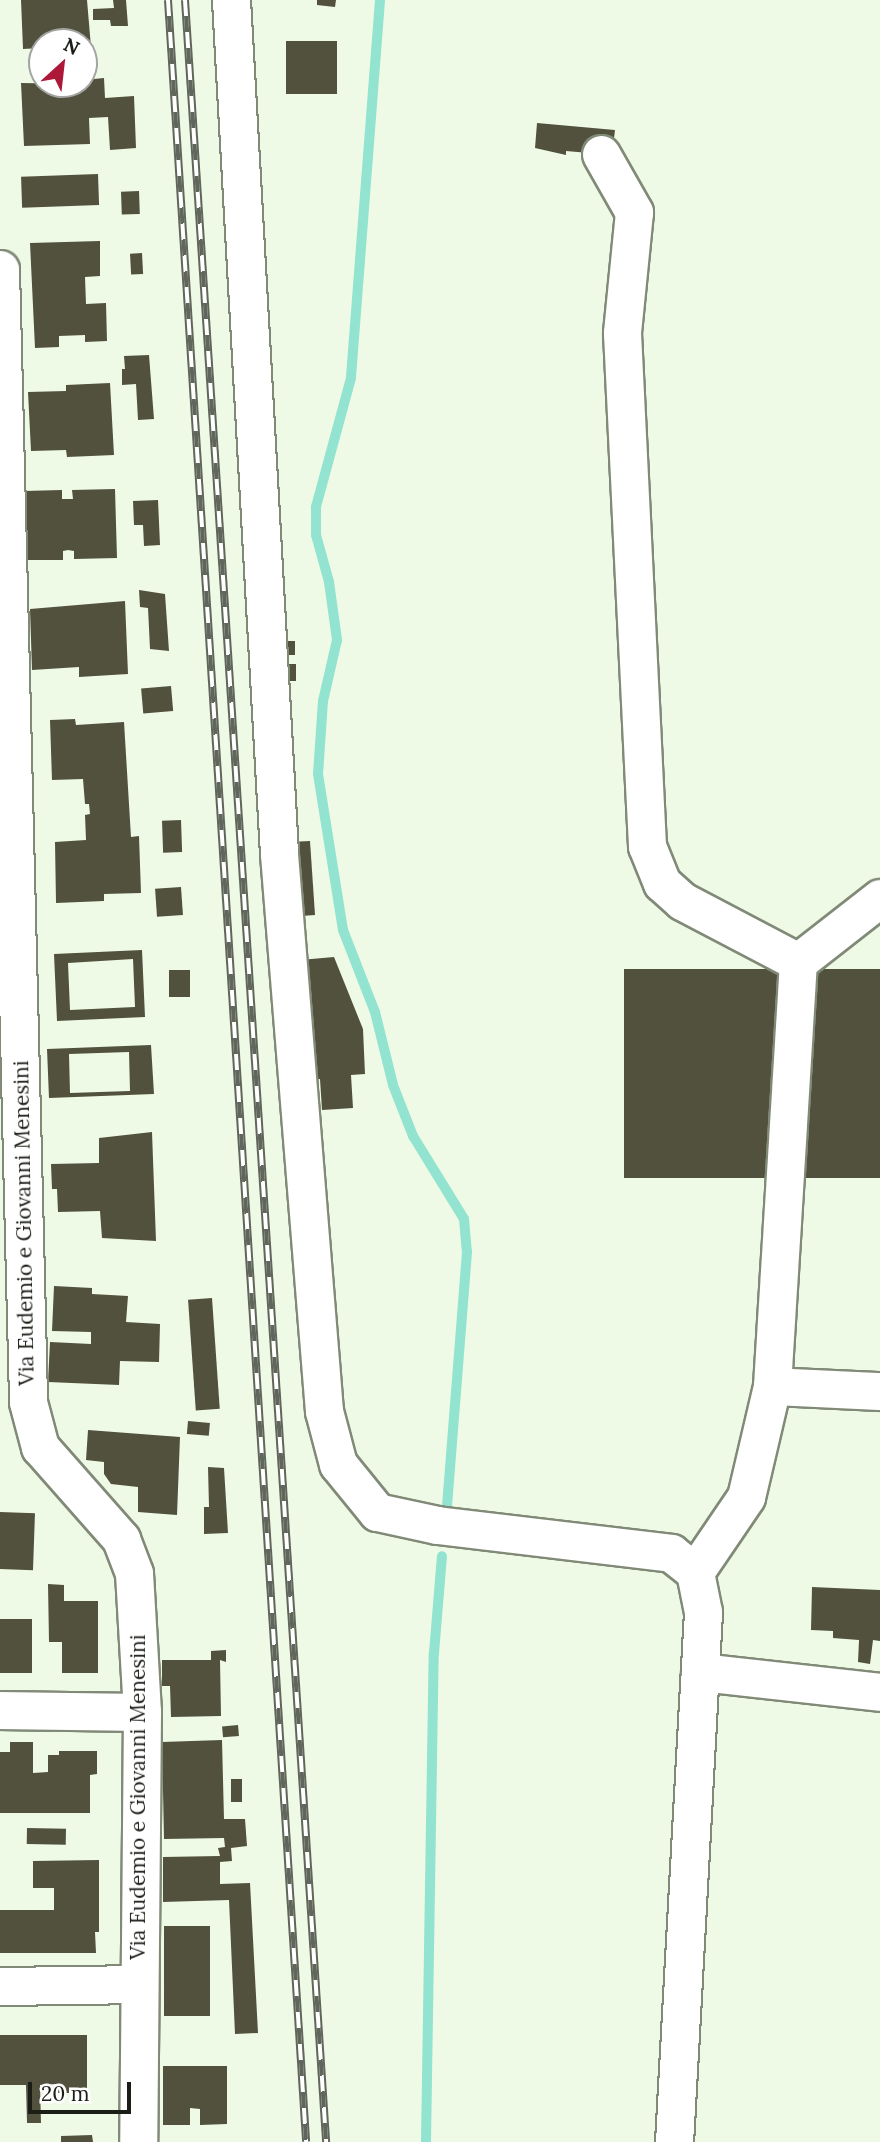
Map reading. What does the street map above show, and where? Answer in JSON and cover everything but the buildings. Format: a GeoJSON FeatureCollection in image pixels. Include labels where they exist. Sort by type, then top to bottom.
{"type":"FeatureCollection","features":[{"type":"Feature","properties":{"kind":"street"},"geometry":{"type":"LineString","coordinates":[[231,0],[279,854],[324,1412],[332,1447],[346,1477],[377,1511],[438,1525],[671,1553],[695,1572],[703,1612],[674,2142]]}},
{"type":"Feature","properties":{"kind":"street"},"geometry":{"type":"LineString","coordinates":[[601,154],[634,212],[622,333],[648,846],[662,883],[682,901],[798,962]]}},
{"type":"Feature","properties":{"kind":"street","name":"Via Eudemio e Giovanni Menesini"},"geometry":{"type":"LineString","coordinates":[[0,269],[11,1140],[29,1414],[44,1454],[108,1522],[131,1559],[142,1712],[138,2142]]}},
{"type":"Feature","properties":{"kind":"street"},"geometry":{"type":"LineString","coordinates":[[695,1572],[746,1497],[772,1386],[798,962],[880,898]]}},
{"type":"Feature","properties":{"kind":"street"},"geometry":{"type":"LineString","coordinates":[[772,1386],[880,1391]]}},
{"type":"Feature","properties":{"kind":"street"},"geometry":{"type":"LineString","coordinates":[[700,1672],[880,1692]]}},
{"type":"Feature","properties":{"kind":"street"},"geometry":{"type":"LineString","coordinates":[[0,1710],[142,1712]]}},
{"type":"Feature","properties":{"kind":"street"},"geometry":{"type":"LineString","coordinates":[[0,1986],[139,1984]]}},
{"type":"Feature","properties":{"kind":"waterway"},"geometry":{"type":"LineString","coordinates":[[380,0],[351,378],[316,507],[316,535],[329,582],[337,640],[323,701],[318,774],[343,930],[375,1012],[393,1085],[413,1136],[464,1219],[467,1252],[447,1504]]}},
{"type":"Feature","properties":{"kind":"waterway"},"geometry":{"type":"LineString","coordinates":[[426,2142],[434,1653],[442,1556]]}},
{"type":"Feature","properties":{"kind":"railway"},"geometry":{"type":"LineString","coordinates":[[168,0],[306,2142]]}},
{"type":"Feature","properties":{"kind":"railway"},"geometry":{"type":"LineString","coordinates":[[185,0],[326,2142]]}}]}
